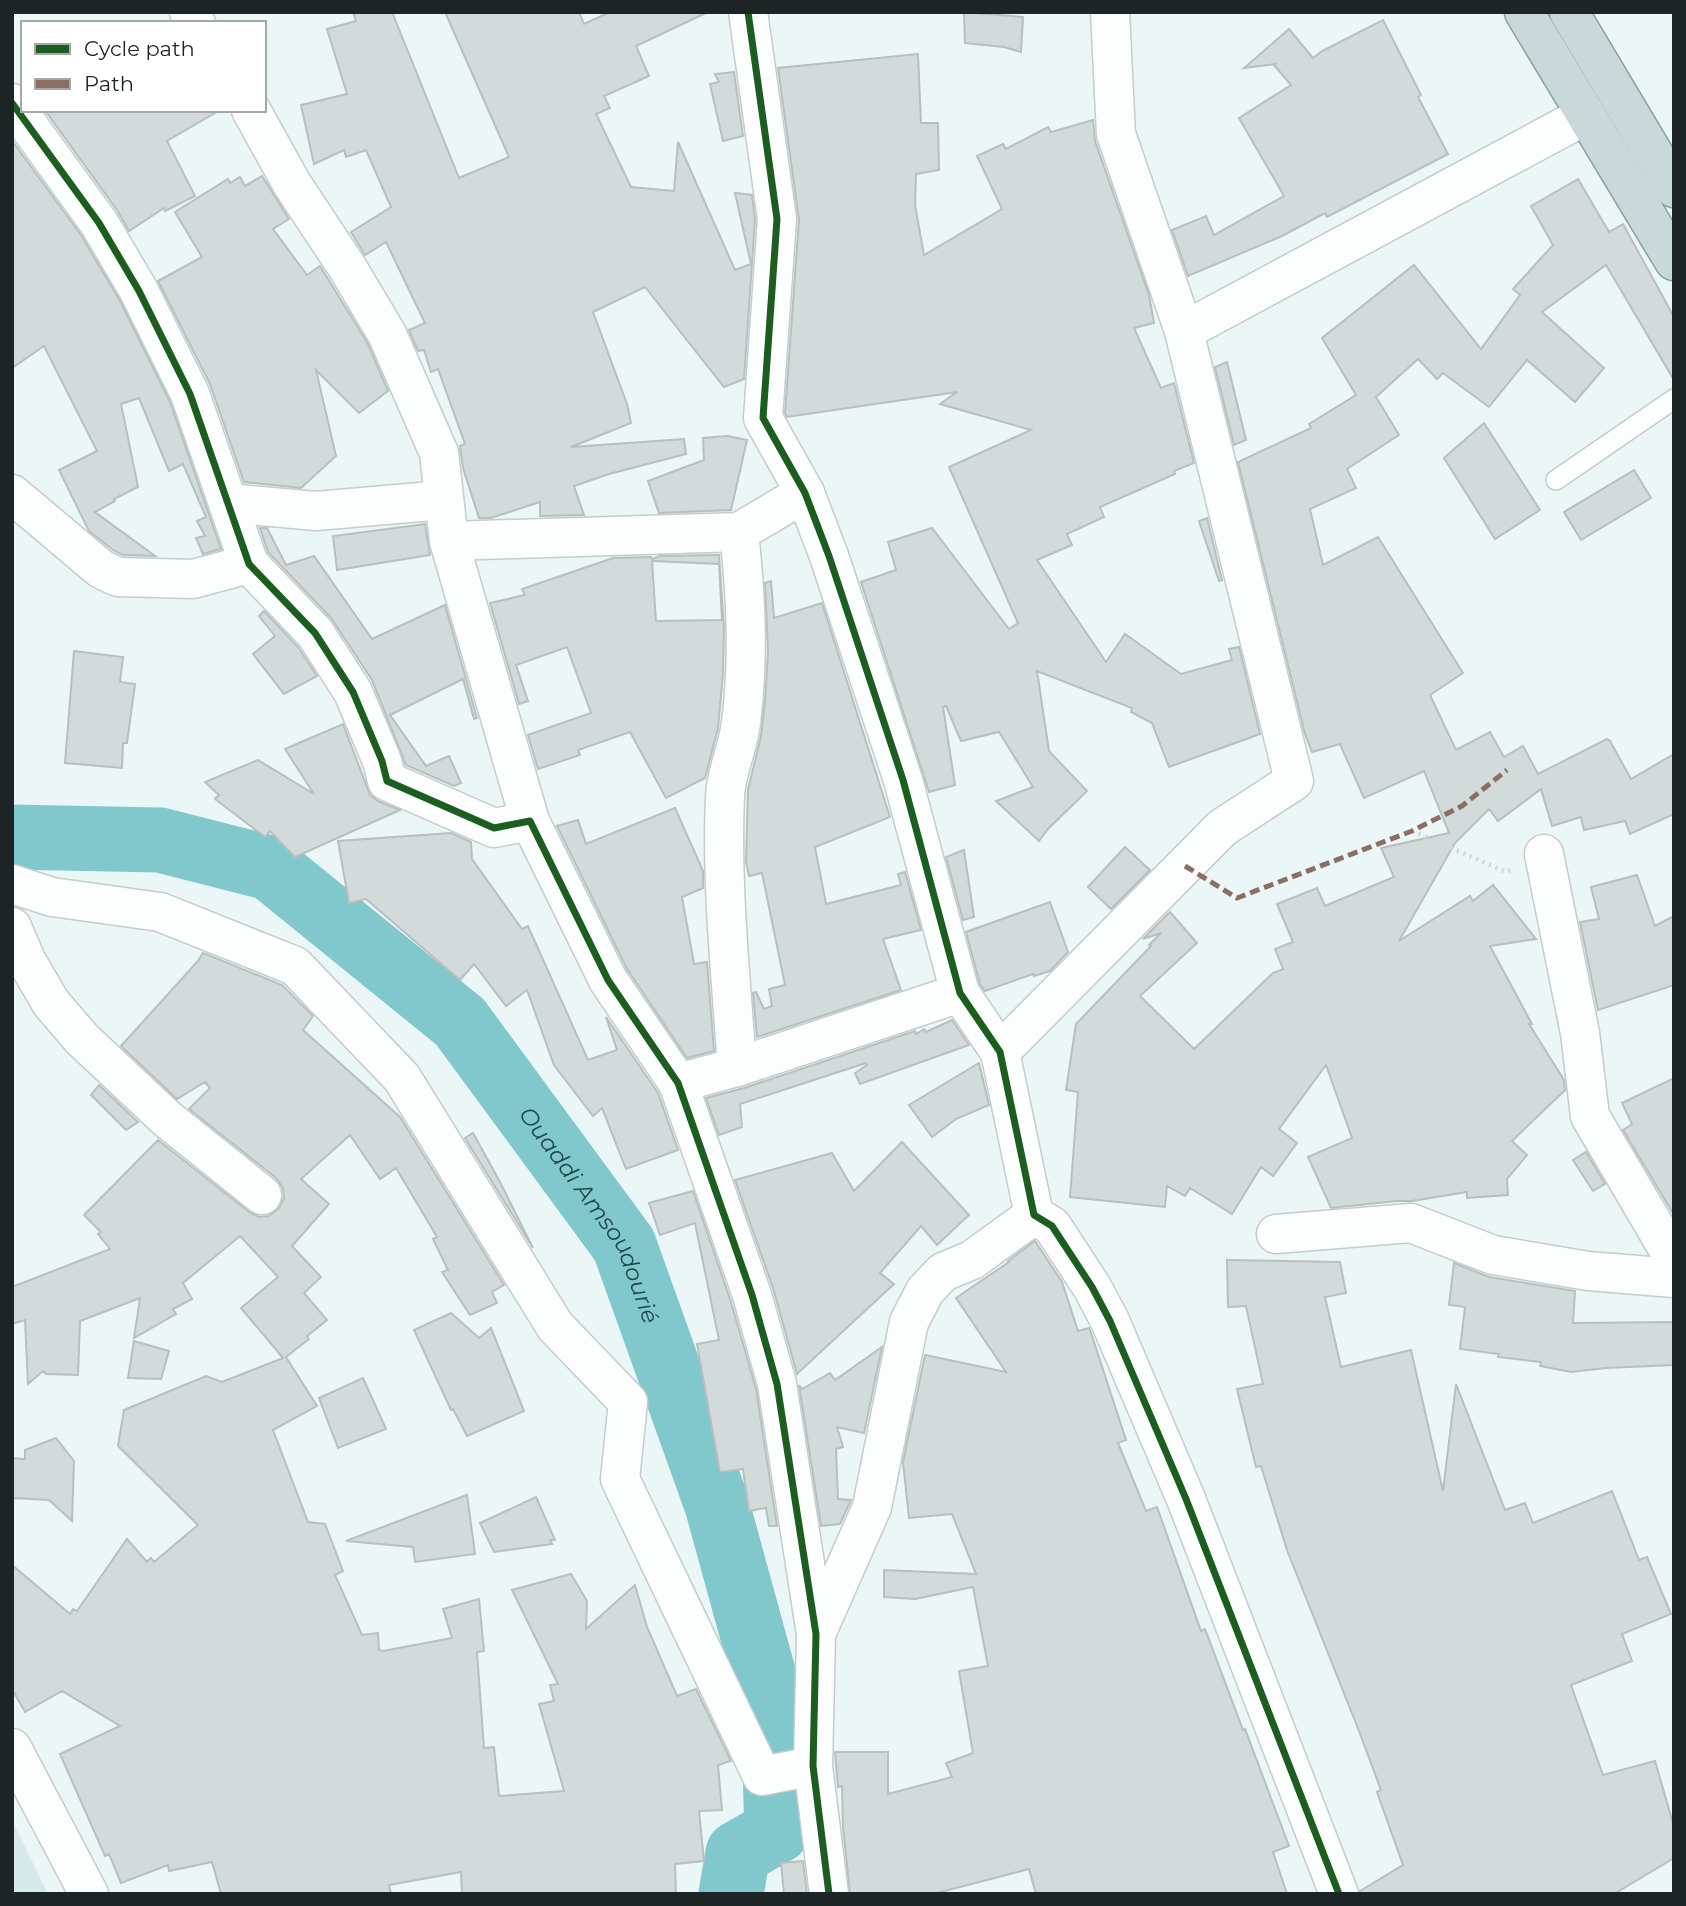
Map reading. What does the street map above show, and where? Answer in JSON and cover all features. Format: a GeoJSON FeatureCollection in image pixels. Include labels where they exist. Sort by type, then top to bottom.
{"type":"FeatureCollection","features":[{"type":"Feature","properties":{"kind":"highway"},"geometry":{"type":"LineString","coordinates":[[1524,12],[1674,261]]}},
{"type":"Feature","properties":{"kind":"highway"},"geometry":{"type":"LineString","coordinates":[[1581,17],[1674,188]]}},
{"type":"Feature","properties":{"kind":"street"},"geometry":{"type":"LineString","coordinates":[[748,12],[777,219],[763,418],[805,493],[830,556],[902,780],[960,993],[1000,1052],[1034,1215],[1052,1226],[1092,1287],[1110,1321],[1186,1499],[1339,1894]]}},
{"type":"Feature","properties":{"kind":"street"},"geometry":{"type":"LineString","coordinates":[[1000,1052],[1222,828],[1294,781],[1184,331],[1116,134],[1110,12]]}},
{"type":"Feature","properties":{"kind":"street"},"geometry":{"type":"LineString","coordinates":[[1545,47],[1581,17]]}},
{"type":"Feature","properties":{"kind":"street"},"geometry":{"type":"LineString","coordinates":[[12,103],[99,223],[139,291],[190,394],[249,564],[315,633],[346,682],[382,761],[387,781],[494,828],[530,821]]}},
{"type":"Feature","properties":{"kind":"street"},"geometry":{"type":"LineString","coordinates":[[252,112],[292,184],[387,334],[439,453],[449,541],[530,821],[608,980],[678,1083],[752,1295],[777,1384],[816,1634]]}},
{"type":"Feature","properties":{"kind":"street"},"geometry":{"type":"LineString","coordinates":[[1184,331],[1586,115]]}},
{"type":"Feature","properties":{"kind":"street"},"geometry":{"type":"LineString","coordinates":[[449,541],[739,532],[805,493]]}},
{"type":"Feature","properties":{"kind":"street"},"geometry":{"type":"LineString","coordinates":[[12,494],[101,569],[118,577],[193,579],[249,564]]}},
{"type":"Feature","properties":{"kind":"street"},"geometry":{"type":"LineString","coordinates":[[228,503],[316,511],[444,500]]}},
{"type":"Feature","properties":{"kind":"street"},"geometry":{"type":"LineString","coordinates":[[737,1067],[726,870],[725,793],[741,728],[747,668],[746,596],[739,532]]}},
{"type":"Feature","properties":{"kind":"street"},"geometry":{"type":"LineString","coordinates":[[1544,854],[1580,1033],[1590,1116],[1674,1259]]}},
{"type":"Feature","properties":{"kind":"street"},"geometry":{"type":"LineString","coordinates":[[12,884],[52,897],[160,912],[295,966],[402,1079],[555,1326],[628,1402],[620,1479],[788,1771],[829,1894]]}},
{"type":"Feature","properties":{"kind":"street"},"geometry":{"type":"LineString","coordinates":[[12,927],[26,960],[51,1003],[82,1039],[166,1118],[262,1195]]}},
{"type":"Feature","properties":{"kind":"street"},"geometry":{"type":"LineString","coordinates":[[678,1083],[737,1067],[960,993]]}},
{"type":"Feature","properties":{"kind":"street"},"geometry":{"type":"LineString","coordinates":[[788,1771],[816,1634],[872,1507],[909,1322],[925,1291],[943,1272],[972,1260],[1034,1215]]}},
{"type":"Feature","properties":{"kind":"street"},"geometry":{"type":"LineString","coordinates":[[1276,1234],[1411,1223],[1493,1255],[1588,1271],[1674,1278]]}},
{"type":"Feature","properties":{"kind":"street"},"geometry":{"type":"LineString","coordinates":[[12,1748],[89,1894]]}},
{"type":"Feature","properties":{"kind":"lane"},"geometry":{"type":"LineString","coordinates":[[1556,480],[1674,399]]}},
{"type":"Feature","properties":{"kind":"path"},"geometry":{"type":"LineString","coordinates":[[1412,831],[1507,872],[1544,854]]}},
{"type":"Feature","properties":{"kind":"shaded area"},"geometry":{"type":"Polygon","coordinates":[[[12,1820],[48,1894],[12,1894],[12,1820]]]}},
{"type":"Feature","properties":{"kind":"building"},"geometry":{"type":"Polygon","coordinates":[[[353,12],[392,12],[459,178],[509,157],[445,12],[579,12],[584,24],[610,12],[708,12],[636,46],[649,76],[604,96],[610,108],[596,114],[631,187],[674,191],[678,142],[735,270],[751,264],[735,193],[752,195],[755,220],[744,379],[724,387],[645,287],[593,312],[627,404],[631,423],[571,447],[684,439],[686,454],[574,486],[584,515],[540,516],[540,502],[491,518],[479,518],[463,468],[460,446],[465,444],[438,369],[431,372],[424,350],[418,351],[409,330],[425,323],[386,242],[365,255],[351,232],[391,207],[366,150],[346,157],[344,150],[314,164],[301,105],[347,94],[327,29],[356,21],[353,12]]]}},
{"type":"Feature","properties":{"kind":"building"},"geometry":{"type":"Polygon","coordinates":[[[964,12],[1023,17],[1021,52],[1004,47],[965,43],[964,12]]]}},
{"type":"Feature","properties":{"kind":"building"},"geometry":{"type":"Polygon","coordinates":[[[1383,20],[1421,95],[1418,97],[1448,154],[1327,217],[1325,213],[1282,236],[1188,276],[1172,230],[1206,216],[1214,235],[1284,196],[1239,118],[1291,85],[1275,64],[1244,68],[1289,29],[1313,58],[1383,20]]]}},
{"type":"Feature","properties":{"kind":"building"},"geometry":{"type":"Polygon","coordinates":[[[918,54],[921,123],[938,123],[939,170],[916,174],[915,205],[924,255],[1002,209],[977,156],[1003,144],[1006,149],[1048,127],[1051,132],[1093,120],[1095,141],[1149,295],[1154,323],[1134,328],[1161,388],[1174,383],[1194,463],[1100,507],[1104,517],[1067,534],[1072,545],[1037,560],[1106,662],[1125,634],[1181,674],[1232,660],[1229,649],[1239,647],[1260,734],[1169,767],[1152,723],[1131,712],[1132,708],[1037,671],[1049,751],[1087,791],[1039,841],[996,801],[1033,787],[999,732],[961,741],[946,706],[943,707],[955,785],[929,792],[861,582],[896,570],[888,542],[932,528],[1009,629],[1018,623],[949,467],[1031,430],[940,404],[957,392],[787,417],[785,413],[799,220],[778,68],[918,54]]]}},
{"type":"Feature","properties":{"kind":"building"},"geometry":{"type":"Polygon","coordinates":[[[734,72],[743,136],[723,141],[710,84],[719,82],[715,74],[734,72]]]}},
{"type":"Feature","properties":{"kind":"building"},"geometry":{"type":"Polygon","coordinates":[[[217,112],[167,141],[195,196],[165,211],[164,208],[129,231],[117,210],[47,113],[217,112]]]}},
{"type":"Feature","properties":{"kind":"building"},"geometry":{"type":"Polygon","coordinates":[[[13,142],[81,235],[120,301],[170,402],[221,549],[203,554],[196,538],[205,536],[197,521],[206,517],[183,464],[169,471],[139,398],[121,404],[138,487],[95,512],[155,556],[123,555],[89,531],[59,470],[97,451],[44,346],[12,368],[13,142]]]}},
{"type":"Feature","properties":{"kind":"building"},"geometry":{"type":"Polygon","coordinates":[[[262,176],[289,219],[273,229],[307,275],[320,266],[368,344],[388,391],[359,413],[316,370],[336,456],[301,488],[244,482],[210,384],[158,281],[202,257],[175,212],[228,179],[230,183],[240,177],[245,186],[262,176]]]}},
{"type":"Feature","properties":{"kind":"building"},"geometry":{"type":"Polygon","coordinates":[[[1578,179],[1609,232],[1623,224],[1674,317],[1674,380],[1606,265],[1542,312],[1604,368],[1575,402],[1527,360],[1489,407],[1443,373],[1437,379],[1418,359],[1376,397],[1399,435],[1347,469],[1356,488],[1310,509],[1323,565],[1378,537],[1463,673],[1430,695],[1456,750],[1490,732],[1504,757],[1523,746],[1538,774],[1607,739],[1631,779],[1674,754],[1674,814],[1630,834],[1625,821],[1584,830],[1581,817],[1552,826],[1541,789],[1498,821],[1489,809],[1455,843],[1399,941],[1470,896],[1473,901],[1493,885],[1536,939],[1490,946],[1532,1024],[1529,1024],[1564,1080],[1565,1090],[1512,1141],[1527,1155],[1507,1179],[1508,1195],[1467,1198],[1467,1192],[1412,1201],[1331,1208],[1308,1157],[1352,1138],[1326,1065],[1279,1129],[1297,1143],[1273,1176],[1261,1167],[1232,1214],[1190,1188],[1185,1196],[1167,1186],[1165,1207],[1070,1197],[1078,1092],[1066,1090],[1076,1024],[1151,946],[1149,945],[1161,933],[1143,939],[1170,912],[1197,943],[1140,996],[1194,1049],[1273,973],[1283,969],[1275,949],[1293,942],[1277,904],[1317,888],[1325,906],[1394,877],[1381,848],[1449,833],[1424,771],[1364,798],[1340,744],[1312,752],[1305,734],[1238,462],[1311,428],[1309,424],[1356,395],[1322,338],[1414,265],[1481,349],[1520,295],[1513,289],[1553,245],[1531,206],[1578,179]]]}},
{"type":"Feature","properties":{"kind":"building"},"geometry":{"type":"Polygon","coordinates":[[[1227,362],[1246,440],[1234,445],[1215,367],[1227,362]]]}},
{"type":"Feature","properties":{"kind":"building"},"geometry":{"type":"Polygon","coordinates":[[[1484,423],[1540,510],[1495,539],[1444,458],[1484,423]]]}},
{"type":"Feature","properties":{"kind":"building"},"geometry":{"type":"Polygon","coordinates":[[[727,436],[747,440],[731,510],[659,513],[648,481],[704,460],[703,438],[727,436]]]}},
{"type":"Feature","properties":{"kind":"building"},"geometry":{"type":"Polygon","coordinates":[[[1634,470],[1651,498],[1581,540],[1564,512],[1634,470]]]}},
{"type":"Feature","properties":{"kind":"building"},"geometry":{"type":"Polygon","coordinates":[[[1207,518],[1222,580],[1219,581],[1199,521],[1207,518]]]}},
{"type":"Feature","properties":{"kind":"building"},"geometry":{"type":"Polygon","coordinates":[[[425,524],[430,555],[337,570],[333,536],[425,524]]]}},
{"type":"Feature","properties":{"kind":"building"},"geometry":{"type":"Polygon","coordinates":[[[260,528],[267,528],[286,565],[314,556],[372,639],[445,605],[477,718],[474,719],[463,679],[390,715],[426,766],[449,756],[461,783],[454,786],[406,765],[372,680],[331,618],[268,552],[260,528]]]}},
{"type":"Feature","properties":{"kind":"building"},"geometry":{"type":"Polygon","coordinates":[[[719,555],[724,628],[723,674],[718,728],[705,778],[666,798],[630,732],[578,750],[580,755],[538,769],[528,735],[591,713],[567,647],[516,665],[528,701],[519,704],[490,603],[525,595],[522,589],[613,558],[652,559],[660,556],[719,555]],[[652,561],[656,621],[722,620],[719,564],[652,561]]]}},
{"type":"Feature","properties":{"kind":"building"},"geometry":{"type":"Polygon","coordinates":[[[771,581],[774,618],[822,603],[890,817],[815,847],[826,904],[901,885],[898,874],[905,872],[921,930],[883,939],[901,990],[757,1037],[753,993],[756,992],[764,1009],[772,1006],[769,989],[785,985],[762,873],[749,876],[746,862],[748,790],[761,736],[765,701],[768,652],[765,583],[771,581]]]}},
{"type":"Feature","properties":{"kind":"building"},"geometry":{"type":"Polygon","coordinates":[[[264,611],[298,647],[317,676],[284,694],[253,654],[275,636],[259,616],[264,611]]]}},
{"type":"Feature","properties":{"kind":"building"},"geometry":{"type":"Polygon","coordinates":[[[74,651],[123,657],[120,682],[135,684],[127,743],[123,743],[122,768],[65,763],[74,651]]]}},
{"type":"Feature","properties":{"kind":"building"},"geometry":{"type":"Polygon","coordinates":[[[343,724],[370,795],[400,810],[295,857],[270,831],[265,837],[215,799],[219,795],[205,782],[258,760],[314,794],[285,749],[343,724]]]}},
{"type":"Feature","properties":{"kind":"building"},"geometry":{"type":"Polygon","coordinates":[[[675,808],[703,871],[703,888],[682,897],[694,964],[707,962],[714,1051],[687,1058],[627,969],[557,826],[578,820],[586,844],[675,808]]]}},
{"type":"Feature","properties":{"kind":"building"},"geometry":{"type":"Polygon","coordinates":[[[451,833],[471,842],[472,859],[522,929],[528,926],[588,1060],[617,1050],[606,1017],[658,1093],[678,1150],[626,1169],[602,1108],[593,1116],[554,1065],[527,990],[506,1006],[474,964],[460,980],[366,899],[349,903],[338,841],[451,833]]]}},
{"type":"Feature","properties":{"kind":"building"},"geometry":{"type":"Polygon","coordinates":[[[1125,847],[1150,870],[1111,909],[1088,887],[1125,847]]]}},
{"type":"Feature","properties":{"kind":"building"},"geometry":{"type":"Polygon","coordinates":[[[964,850],[974,917],[963,920],[946,857],[964,850]]]}},
{"type":"Feature","properties":{"kind":"building"},"geometry":{"type":"Polygon","coordinates":[[[1637,875],[1655,926],[1674,916],[1674,985],[1598,1010],[1580,922],[1599,919],[1591,887],[1637,875]]]}},
{"type":"Feature","properties":{"kind":"building"},"geometry":{"type":"Polygon","coordinates":[[[1050,902],[1068,952],[1050,971],[1034,976],[1033,974],[985,991],[980,984],[966,932],[1050,902]]]}},
{"type":"Feature","properties":{"kind":"building"},"geometry":{"type":"Polygon","coordinates":[[[203,953],[282,985],[313,1016],[303,1030],[400,1117],[504,1285],[492,1292],[497,1303],[470,1315],[442,1272],[448,1270],[433,1239],[437,1237],[396,1168],[380,1179],[350,1135],[301,1179],[329,1204],[292,1246],[321,1277],[304,1293],[327,1320],[286,1357],[317,1406],[273,1430],[308,1522],[325,1524],[343,1571],[335,1575],[362,1635],[378,1633],[379,1650],[383,1651],[452,1638],[443,1609],[479,1599],[484,1651],[477,1652],[484,1748],[494,1747],[499,1796],[564,1791],[539,1704],[554,1701],[550,1685],[558,1684],[512,1590],[571,1574],[587,1601],[586,1629],[635,1585],[647,1627],[677,1696],[696,1689],[731,1761],[718,1765],[722,1810],[699,1811],[704,1861],[675,1864],[676,1894],[462,1894],[461,1872],[389,1885],[391,1894],[221,1894],[212,1862],[169,1871],[168,1865],[121,1883],[109,1854],[105,1856],[60,1754],[120,1726],[62,1691],[25,1712],[12,1689],[12,1565],[70,1614],[73,1609],[77,1611],[127,1539],[147,1562],[151,1558],[154,1562],[198,1525],[118,1446],[124,1410],[206,1376],[222,1382],[283,1358],[241,1308],[278,1277],[240,1236],[183,1283],[192,1299],[173,1309],[176,1314],[134,1338],[140,1298],[80,1321],[78,1375],[46,1374],[43,1371],[28,1384],[25,1320],[12,1324],[12,1287],[110,1249],[98,1234],[101,1232],[84,1215],[158,1140],[249,1212],[259,1217],[269,1216],[279,1208],[284,1198],[283,1188],[276,1178],[189,1109],[210,1088],[205,1082],[177,1099],[121,1046],[203,953]]]}},
{"type":"Feature","properties":{"kind":"building"},"geometry":{"type":"Polygon","coordinates":[[[952,1020],[969,1045],[860,1084],[855,1073],[867,1065],[866,1063],[740,1104],[742,1127],[719,1135],[706,1098],[915,1031],[916,1034],[924,1029],[926,1032],[952,1020]]]}},
{"type":"Feature","properties":{"kind":"building"},"geometry":{"type":"Polygon","coordinates":[[[979,1063],[989,1105],[956,1119],[932,1137],[909,1105],[979,1063]]]}},
{"type":"Feature","properties":{"kind":"building"},"geometry":{"type":"Polygon","coordinates":[[[1674,1078],[1674,1215],[1623,1130],[1632,1124],[1622,1103],[1674,1078]]]}},
{"type":"Feature","properties":{"kind":"building"},"geometry":{"type":"Polygon","coordinates":[[[99,1085],[138,1122],[126,1130],[91,1095],[99,1085]]]}},
{"type":"Feature","properties":{"kind":"building"},"geometry":{"type":"Polygon","coordinates":[[[473,1133],[500,1182],[533,1248],[465,1138],[473,1133]]]}},
{"type":"Feature","properties":{"kind":"building"},"geometry":{"type":"Polygon","coordinates":[[[902,1142],[969,1215],[937,1245],[921,1226],[880,1273],[894,1284],[797,1374],[773,1288],[735,1180],[832,1153],[854,1191],[902,1142]]]}},
{"type":"Feature","properties":{"kind":"building"},"geometry":{"type":"Polygon","coordinates":[[[1586,1152],[1605,1184],[1593,1191],[1573,1160],[1586,1152]]]}},
{"type":"Feature","properties":{"kind":"building"},"geometry":{"type":"Polygon","coordinates":[[[693,1191],[731,1302],[756,1389],[777,1526],[769,1526],[766,1508],[749,1511],[743,1469],[720,1472],[697,1344],[719,1340],[695,1223],[660,1235],[649,1203],[693,1191]]]}},
{"type":"Feature","properties":{"kind":"building"},"geometry":{"type":"Polygon","coordinates":[[[1035,1241],[1062,1282],[1078,1331],[1090,1330],[1126,1440],[1118,1443],[1146,1511],[1157,1507],[1201,1631],[1205,1629],[1243,1730],[1245,1729],[1289,1846],[1273,1852],[1287,1894],[1036,1894],[1029,1869],[933,1894],[850,1894],[842,1786],[838,1787],[835,1752],[888,1752],[888,1794],[952,1777],[946,1763],[973,1753],[959,1671],[988,1666],[973,1587],[915,1599],[884,1597],[884,1570],[976,1574],[952,1514],[909,1518],[903,1462],[925,1355],[1006,1372],[956,1298],[1035,1241]]]}},
{"type":"Feature","properties":{"kind":"building"},"geometry":{"type":"Polygon","coordinates":[[[1227,1260],[1340,1262],[1346,1293],[1325,1297],[1341,1367],[1411,1350],[1443,1491],[1456,1384],[1505,1510],[1525,1503],[1533,1523],[1612,1491],[1639,1560],[1647,1557],[1671,1614],[1622,1634],[1632,1661],[1571,1685],[1603,1775],[1655,1761],[1674,1827],[1674,1858],[1614,1894],[1360,1894],[1360,1891],[1403,1865],[1377,1792],[1381,1790],[1287,1550],[1261,1466],[1256,1467],[1237,1389],[1263,1384],[1246,1306],[1228,1307],[1227,1260]]]}},
{"type":"Feature","properties":{"kind":"building"},"geometry":{"type":"Polygon","coordinates":[[[1454,1263],[1489,1277],[1575,1291],[1573,1323],[1674,1322],[1674,1365],[1571,1372],[1540,1366],[1541,1362],[1460,1349],[1465,1307],[1449,1305],[1454,1263]]]}},
{"type":"Feature","properties":{"kind":"building"},"geometry":{"type":"Polygon","coordinates":[[[451,1313],[479,1338],[491,1328],[524,1411],[467,1436],[453,1409],[451,1410],[414,1330],[451,1313]]]}},
{"type":"Feature","properties":{"kind":"building"},"geometry":{"type":"Polygon","coordinates":[[[134,1341],[169,1351],[161,1379],[128,1378],[134,1341]]]}},
{"type":"Feature","properties":{"kind":"building"},"geometry":{"type":"Polygon","coordinates":[[[882,1347],[864,1433],[837,1427],[843,1447],[836,1449],[838,1499],[851,1500],[840,1524],[821,1526],[799,1385],[802,1389],[830,1373],[835,1380],[882,1347]]]}},
{"type":"Feature","properties":{"kind":"building"},"geometry":{"type":"Polygon","coordinates":[[[363,1378],[386,1429],[338,1448],[319,1398],[363,1378]]]}},
{"type":"Feature","properties":{"kind":"building"},"geometry":{"type":"Polygon","coordinates":[[[56,1438],[74,1461],[72,1521],[49,1500],[12,1498],[12,1458],[25,1459],[25,1450],[56,1438]]]}},
{"type":"Feature","properties":{"kind":"building"},"geometry":{"type":"Polygon","coordinates":[[[467,1495],[475,1554],[415,1562],[413,1547],[346,1541],[467,1495]]]}},
{"type":"Feature","properties":{"kind":"building"},"geometry":{"type":"Polygon","coordinates":[[[536,1497],[555,1540],[550,1540],[552,1544],[494,1552],[480,1523],[536,1497]]]}},
{"type":"Feature","properties":{"kind":"building"},"geometry":{"type":"Polygon","coordinates":[[[803,1861],[807,1894],[784,1894],[781,1863],[803,1861]]]}},
{"type":"Feature","properties":{"kind":"waterway","name":"Ouaddi Amsoudourié"},"geometry":{"type":"LineString","coordinates":[[12,837],[160,840],[270,868],[460,1022],[624,1245],[717,1505],[773,1709],[777,1831],[738,1853],[731,1894]]}},
{"type":"Feature","properties":{"kind":"marked path"},"geometry":{"type":"LineString","coordinates":[[1185,866],[1237,898],[1412,831],[1462,806],[1507,770]]}},
{"type":"Feature","properties":{"kind":"cycle path"},"geometry":{"type":"LineString","coordinates":[[748,12],[777,219],[763,418],[805,493],[829,556],[903,780],[960,993],[1000,1052],[1034,1215],[1052,1226],[1092,1287],[1110,1321],[1186,1499],[1339,1894]]}},
{"type":"Feature","properties":{"kind":"cycle path"},"geometry":{"type":"LineString","coordinates":[[12,103],[99,223],[139,291],[190,394],[249,564],[315,633],[353,692],[382,761],[387,781],[494,828],[530,821],[608,980],[678,1083],[752,1295],[777,1384],[816,1634],[813,1766],[829,1894]]}}]}
